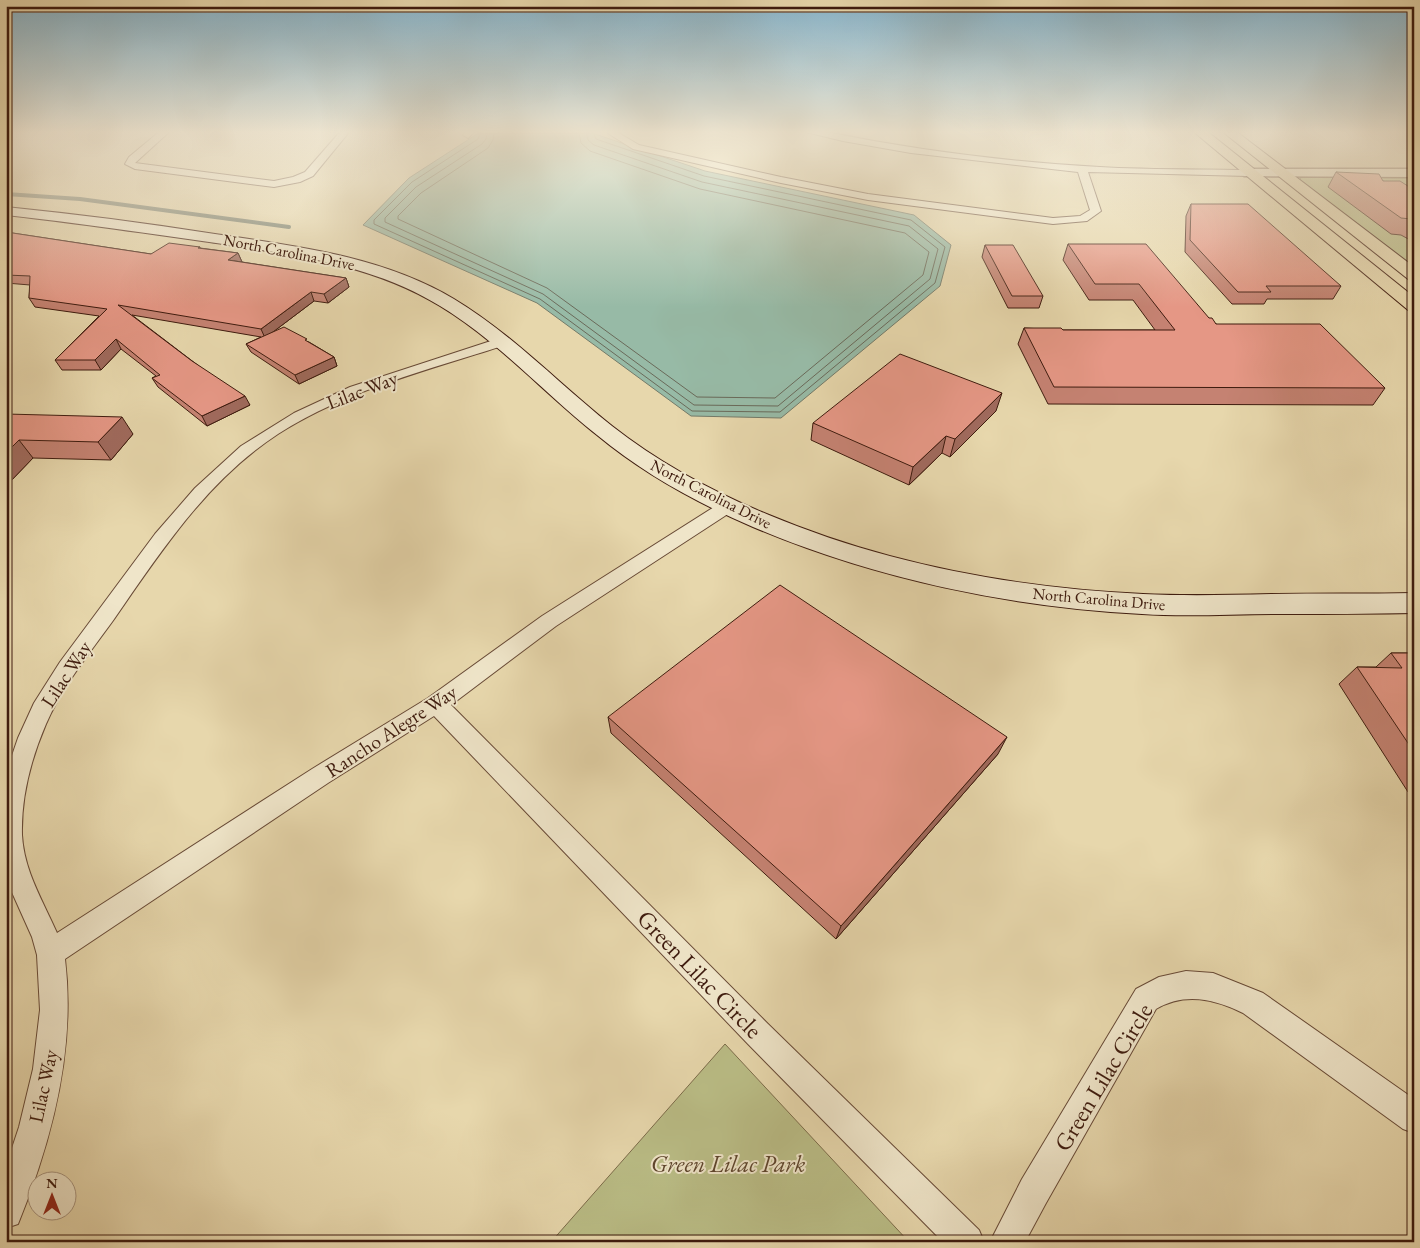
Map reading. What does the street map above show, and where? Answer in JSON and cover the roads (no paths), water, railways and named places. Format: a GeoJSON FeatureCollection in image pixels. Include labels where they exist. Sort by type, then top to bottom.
{"type":"FeatureCollection","features":[{"type":"Feature","properties":{"kind":"main road"},"geometry":{"type":"LineString","coordinates":[[1270,190],[1414,306]]}},
{"type":"Feature","properties":{"kind":"main road"},"geometry":{"type":"LineString","coordinates":[[1304,190],[1414,275]]}},
{"type":"Feature","properties":{"kind":"main road","name":"North Carolina Drive"},"geometry":{"type":"LineString","coordinates":[[6,211],[94,220],[304,252],[338,259],[400,280],[432,294],[461,311],[616,440],[653,466],[728,506],[795,535],[862,557],[960,580],[1034,593],[1122,603],[1185,606],[1414,603]]}},
{"type":"Feature","properties":{"kind":"main road"},"geometry":{"type":"LineString","coordinates":[[1328,237],[1365,237]]}},
{"type":"Feature","properties":{"kind":"street"},"geometry":{"type":"LineString","coordinates":[[835,190],[910,204],[1053,221],[1083,220],[1096,211],[1089,190]]}},
{"type":"Feature","properties":{"kind":"street","name":"Lilac Way"},"geometry":{"type":"LineString","coordinates":[[6,1212],[30,1146],[51,1059],[55,1002],[51,953],[12,859],[10,838],[11,803],[20,761],[36,721],[58,684],[190,501],[214,476],[240,454],[273,431],[334,399],[500,342]]}},
{"type":"Feature","properties":{"kind":"street","name":"Rancho Alegre Way"},"geometry":{"type":"LineString","coordinates":[[51,953],[320,776],[436,704],[549,622],[728,506]]}},
{"type":"Feature","properties":{"kind":"street","name":"Green Lilac Circle"},"geometry":{"type":"LineString","coordinates":[[436,704],[758,1034],[967,1242]]}},
{"type":"Feature","properties":{"kind":"street","name":"Green Lilac Circle"},"geometry":{"type":"LineString","coordinates":[[1008,1242],[1034,1191],[1146,999],[1159,990],[1176,986],[1203,984],[1233,992],[1253,1003],[1414,1118]]}},
{"type":"Feature","properties":{"kind":"water"},"geometry":{"type":"Polygon","coordinates":[[[397,190],[796,190],[914,215],[951,245],[940,286],[781,418],[691,416],[537,303],[363,225],[397,190]]]}},
{"type":"Feature","properties":{"kind":"waterway"},"geometry":{"type":"LineString","coordinates":[[6,194],[80,199],[289,227]]}},
{"type":"Feature","properties":{"kind":"park label","name":"Green Lilac Park"},"geometry":{"type":"Point","coordinates":[728,1163]}}]}
